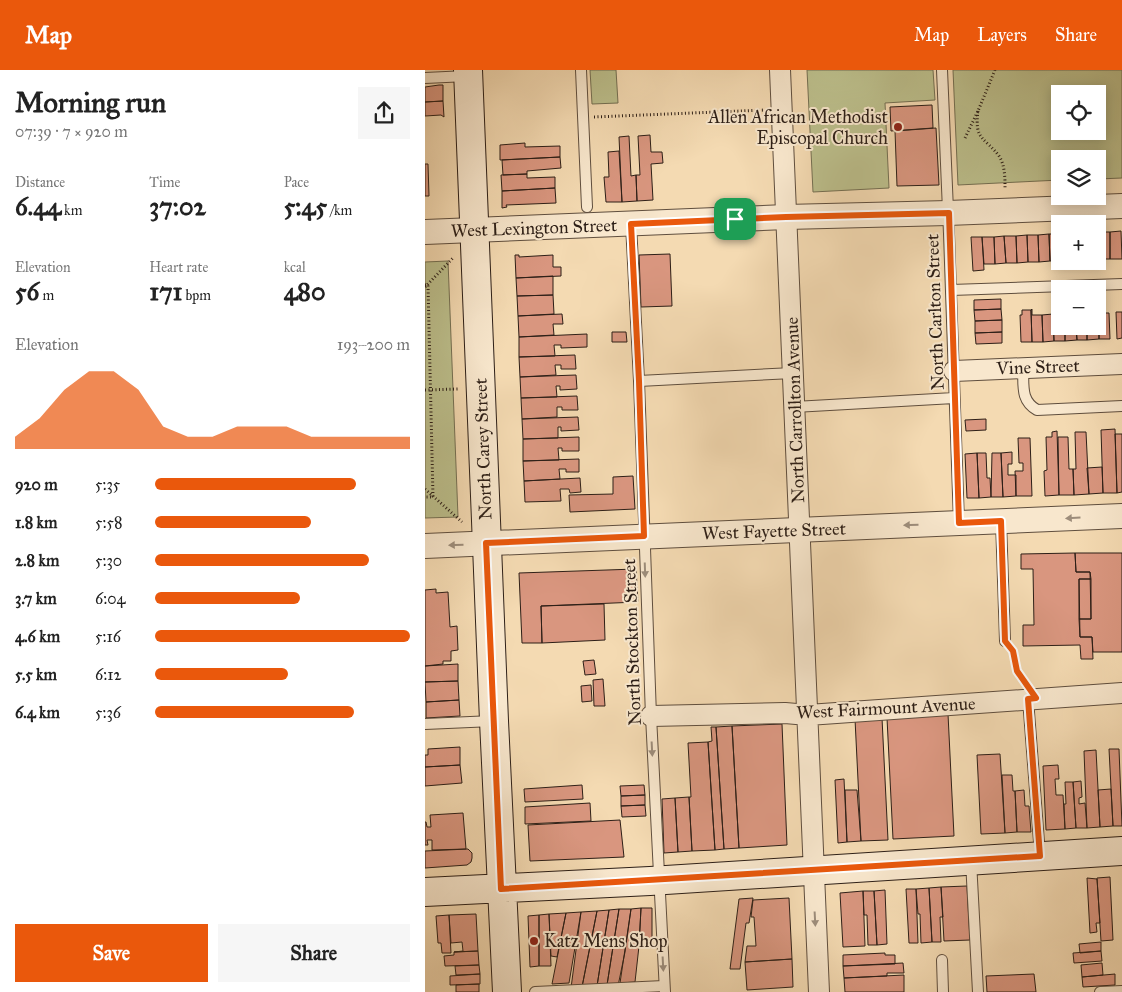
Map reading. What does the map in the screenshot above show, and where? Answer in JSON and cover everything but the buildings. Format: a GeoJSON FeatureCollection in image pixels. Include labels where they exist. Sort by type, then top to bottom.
{"type":"FeatureCollection","features":[{"type":"Feature","properties":{"kind":"main road","name":"North Carey Street"},"geometry":{"type":"LineString","coordinates":[[468,73],[486,543],[507,992]]}},
{"type":"Feature","properties":{"kind":"main road"},"geometry":{"type":"LineString","coordinates":[[425,892],[659,880],[1122,851]]}},
{"type":"Feature","properties":{"kind":"street","name":"North Carrollton Avenue"},"geometry":{"type":"LineString","coordinates":[[780,70],[819,992]]}},
{"type":"Feature","properties":{"kind":"street","name":"West Lexington Street"},"geometry":{"type":"LineString","coordinates":[[425,232],[786,217],[1122,206]]}},
{"type":"Feature","properties":{"kind":"street","name":"Vine Street"},"geometry":{"type":"LineString","coordinates":[[954,371],[1122,364]]}},
{"type":"Feature","properties":{"kind":"street","name":"West Fayette Street"},"geometry":{"type":"LineString","coordinates":[[425,546],[1122,516]]}},
{"type":"Feature","properties":{"kind":"street","name":"West Fairmount Avenue"},"geometry":{"type":"LineString","coordinates":[[651,716],[785,713],[808,715],[1122,693]]}},
{"type":"Feature","properties":{"kind":"lane"},"geometry":{"type":"LineString","coordinates":[[581,70],[587,207]]}},
{"type":"Feature","properties":{"kind":"lane","name":"North Carlton Street"},"geometry":{"type":"LineString","coordinates":[[942,70],[949,213],[959,523]]}},
{"type":"Feature","properties":{"kind":"lane"},"geometry":{"type":"LineString","coordinates":[[425,78],[468,73]]}},
{"type":"Feature","properties":{"kind":"lane","name":"North Stockton Street"},"geometry":{"type":"LineString","coordinates":[[631,224],[639,381],[651,716],[665,989]]}},
{"type":"Feature","properties":{"kind":"lane"},"geometry":{"type":"LineString","coordinates":[[951,290],[1122,284]]}},
{"type":"Feature","properties":{"kind":"lane"},"geometry":{"type":"LineString","coordinates":[[1023,368],[1025,397],[1029,405],[1037,410],[1122,406]]}},
{"type":"Feature","properties":{"kind":"lane"},"geometry":{"type":"LineString","coordinates":[[639,381],[793,373]]}},
{"type":"Feature","properties":{"kind":"lane"},"geometry":{"type":"LineString","coordinates":[[794,406],[954,398]]}},
{"type":"Feature","properties":{"kind":"lane"},"geometry":{"type":"LineString","coordinates":[[1001,521],[1005,641]]}},
{"type":"Feature","properties":{"kind":"lane"},"geometry":{"type":"LineString","coordinates":[[1032,698],[1040,856]]}},
{"type":"Feature","properties":{"kind":"lane"},"geometry":{"type":"LineString","coordinates":[[425,724],[494,721]]}},
{"type":"Feature","properties":{"kind":"lane"},"geometry":{"type":"LineString","coordinates":[[971,860],[978,992]]}},
{"type":"Feature","properties":{"kind":"lane"},"geometry":{"type":"LineString","coordinates":[[942,960],[943,992]]}},
{"type":"Feature","properties":{"kind":"lane"},"geometry":{"type":"LineString","coordinates":[[535,992],[665,989]]}},
{"type":"Feature","properties":{"kind":"lane"},"geometry":{"type":"LineString","coordinates":[[1100,992],[1122,991]]}},
{"type":"Feature","properties":{"kind":"path"},"geometry":{"type":"LineString","coordinates":[[965,138],[995,70]]}},
{"type":"Feature","properties":{"kind":"path"},"geometry":{"type":"LineString","coordinates":[[583,118],[782,109]]}},
{"type":"Feature","properties":{"kind":"path"},"geometry":{"type":"LineString","coordinates":[[978,111],[977,128],[985,142],[1000,157],[1004,169],[1005,188]]}},
{"type":"Feature","properties":{"kind":"path"},"geometry":{"type":"LineString","coordinates":[[433,496],[431,390],[426,286],[455,256]]}},
{"type":"Feature","properties":{"kind":"path"},"geometry":{"type":"LineString","coordinates":[[425,390],[458,389]]}},
{"type":"Feature","properties":{"kind":"path"},"geometry":{"type":"LineString","coordinates":[[425,489],[462,522]]}},
{"type":"Feature","properties":{"kind":"path"},"geometry":{"type":"LineString","coordinates":[[425,497],[433,496]]}},
{"type":"Feature","properties":{"kind":"path"},"geometry":{"type":"LineString","coordinates":[[1005,641],[1013,651],[1017,671],[1032,698]]}},
{"type":"Feature","properties":{"kind":"green space"},"geometry":{"type":"Polygon","coordinates":[[[590,70],[616,70],[618,103],[592,104],[590,70]]]}},
{"type":"Feature","properties":{"kind":"green space"},"geometry":{"type":"Polygon","coordinates":[[[807,70],[933,70],[935,100],[885,103],[889,188],[813,192],[807,70]]]}},
{"type":"Feature","properties":{"kind":"green space"},"geometry":{"type":"Polygon","coordinates":[[[953,70],[1122,70],[1122,178],[1106,179],[1106,150],[1051,150],[1051,180],[958,185],[953,70]]]}},
{"type":"Feature","properties":{"kind":"green space"},"geometry":{"type":"Polygon","coordinates":[[[448,261],[458,517],[425,518],[425,262],[448,261]]]}},
{"type":"Feature","properties":{"kind":"place","name":"Allen African Methodist Episcopal Church"},"geometry":{"type":"Point","coordinates":[898,127]}},
{"type":"Feature","properties":{"kind":"place","name":"Katz Mens Shop"},"geometry":{"type":"Point","coordinates":[534,941]}},
{"type":"Feature","properties":{"kind":"route"},"geometry":{"type":"LineString","coordinates":[[949,213],[959,523],[1001,521],[1005,641],[1013,651],[1017,671],[1036,698],[1028,699],[1040,856],[501,889],[486,543],[644,536],[631,224],[735,219],[949,213]]}}]}
